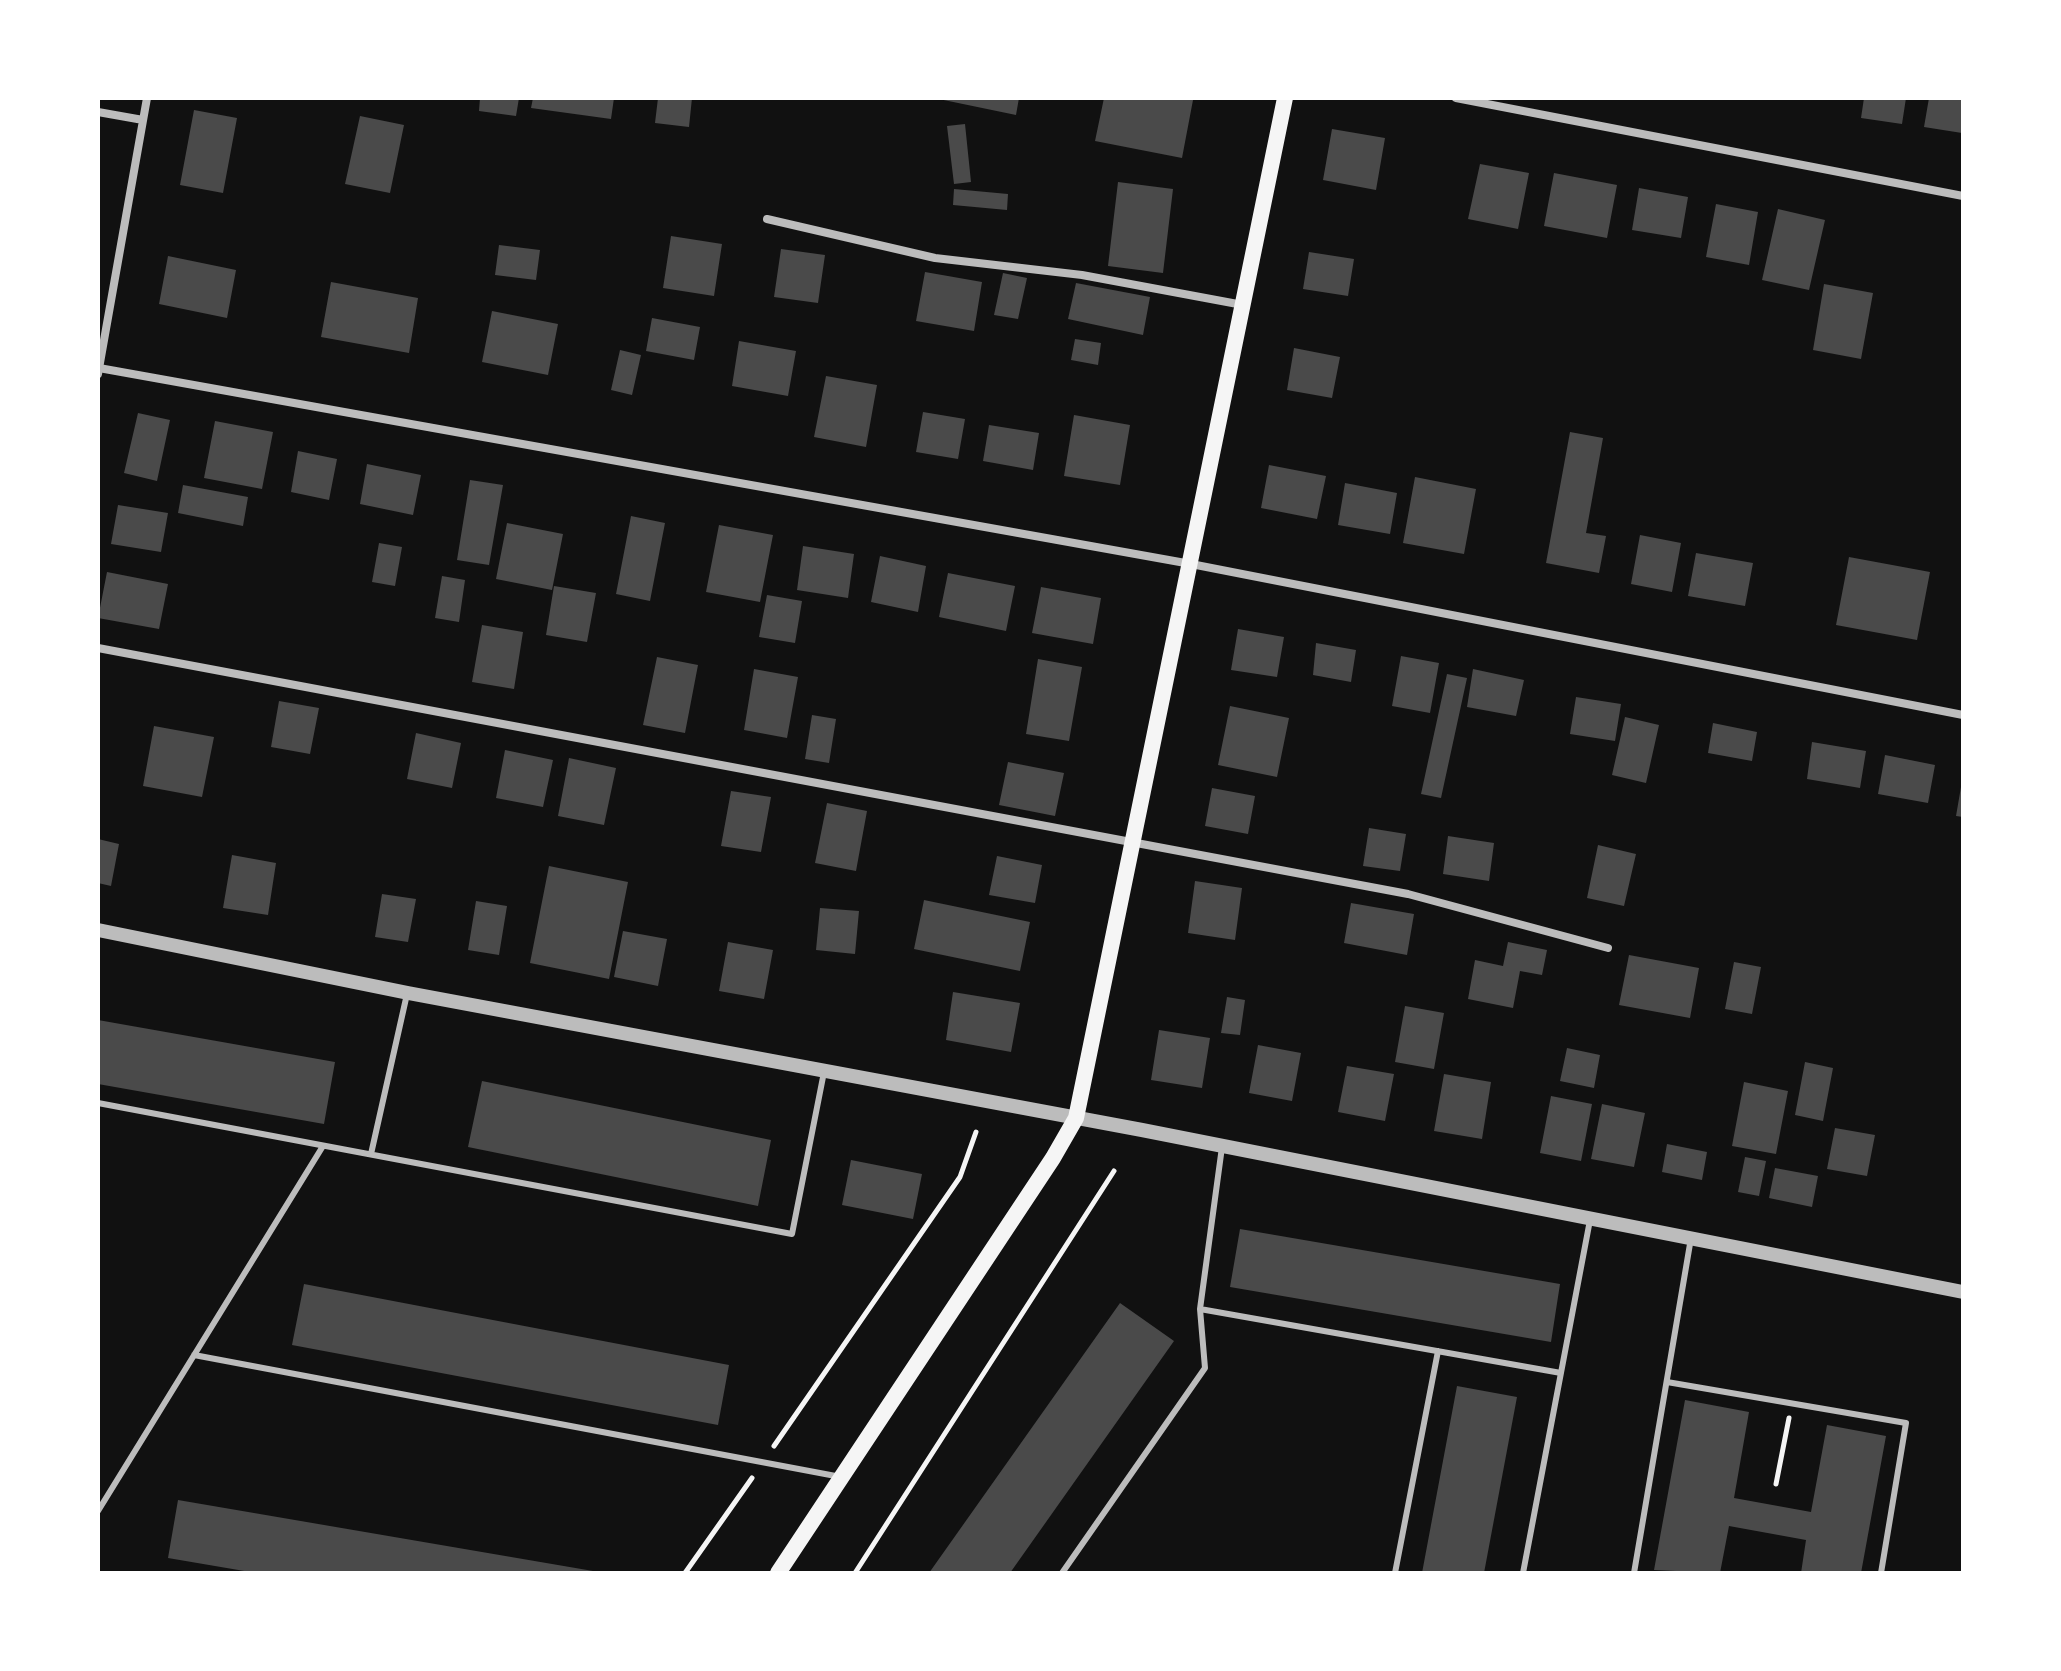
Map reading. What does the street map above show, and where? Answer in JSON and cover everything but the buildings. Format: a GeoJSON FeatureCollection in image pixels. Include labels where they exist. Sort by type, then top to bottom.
{"type":"FeatureCollection","features":[{"type":"Feature","properties":{"kind":"main road"},"geometry":{"type":"LineString","coordinates":[[778,1573],[1053,1158],[1076,1118],[1285,98]]}},
{"type":"Feature","properties":{"kind":"street"},"geometry":{"type":"LineString","coordinates":[[147,98],[99,371],[1191,564],[1963,715]]}},
{"type":"Feature","properties":{"kind":"street"},"geometry":{"type":"LineString","coordinates":[[1456,98],[1963,196]]}},
{"type":"Feature","properties":{"kind":"street"},"geometry":{"type":"LineString","coordinates":[[98,112],[143,120]]}},
{"type":"Feature","properties":{"kind":"street"},"geometry":{"type":"LineString","coordinates":[[767,219],[935,258],[1082,275],[1244,305]]}},
{"type":"Feature","properties":{"kind":"street"},"geometry":{"type":"LineString","coordinates":[[98,648],[1408,894],[1608,948]]}},
{"type":"Feature","properties":{"kind":"street"},"geometry":{"type":"LineString","coordinates":[[98,930],[408,993],[1076,1118],[1963,1292]]}},
{"type":"Feature","properties":{"kind":"lane"},"geometry":{"type":"LineString","coordinates":[[371,1154],[408,993]]}},
{"type":"Feature","properties":{"kind":"lane"},"geometry":{"type":"LineString","coordinates":[[98,1103],[792,1234],[824,1071]]}},
{"type":"Feature","properties":{"kind":"lane"},"geometry":{"type":"LineString","coordinates":[[98,1511],[323,1146]]}},
{"type":"Feature","properties":{"kind":"lane"},"geometry":{"type":"LineString","coordinates":[[1062,1573],[1205,1368],[1200,1309],[1222,1147]]}},
{"type":"Feature","properties":{"kind":"lane"},"geometry":{"type":"LineString","coordinates":[[1523,1573],[1590,1220]]}},
{"type":"Feature","properties":{"kind":"lane"},"geometry":{"type":"LineString","coordinates":[[1634,1573],[1691,1238]]}},
{"type":"Feature","properties":{"kind":"lane"},"geometry":{"type":"LineString","coordinates":[[1200,1309],[1561,1373]]}},
{"type":"Feature","properties":{"kind":"lane"},"geometry":{"type":"LineString","coordinates":[[1395,1573],[1438,1351]]}},
{"type":"Feature","properties":{"kind":"lane"},"geometry":{"type":"LineString","coordinates":[[194,1355],[841,1477]]}},
{"type":"Feature","properties":{"kind":"lane"},"geometry":{"type":"LineString","coordinates":[[1667,1382],[1906,1423],[1881,1573]]}},
{"type":"Feature","properties":{"kind":"path"},"geometry":{"type":"LineString","coordinates":[[685,1573],[960,1177],[976,1132]]}},
{"type":"Feature","properties":{"kind":"path"},"geometry":{"type":"LineString","coordinates":[[855,1573],[1114,1171]]}},
{"type":"Feature","properties":{"kind":"path"},"geometry":{"type":"LineString","coordinates":[[1776,1484],[1791,1403]]}}]}
